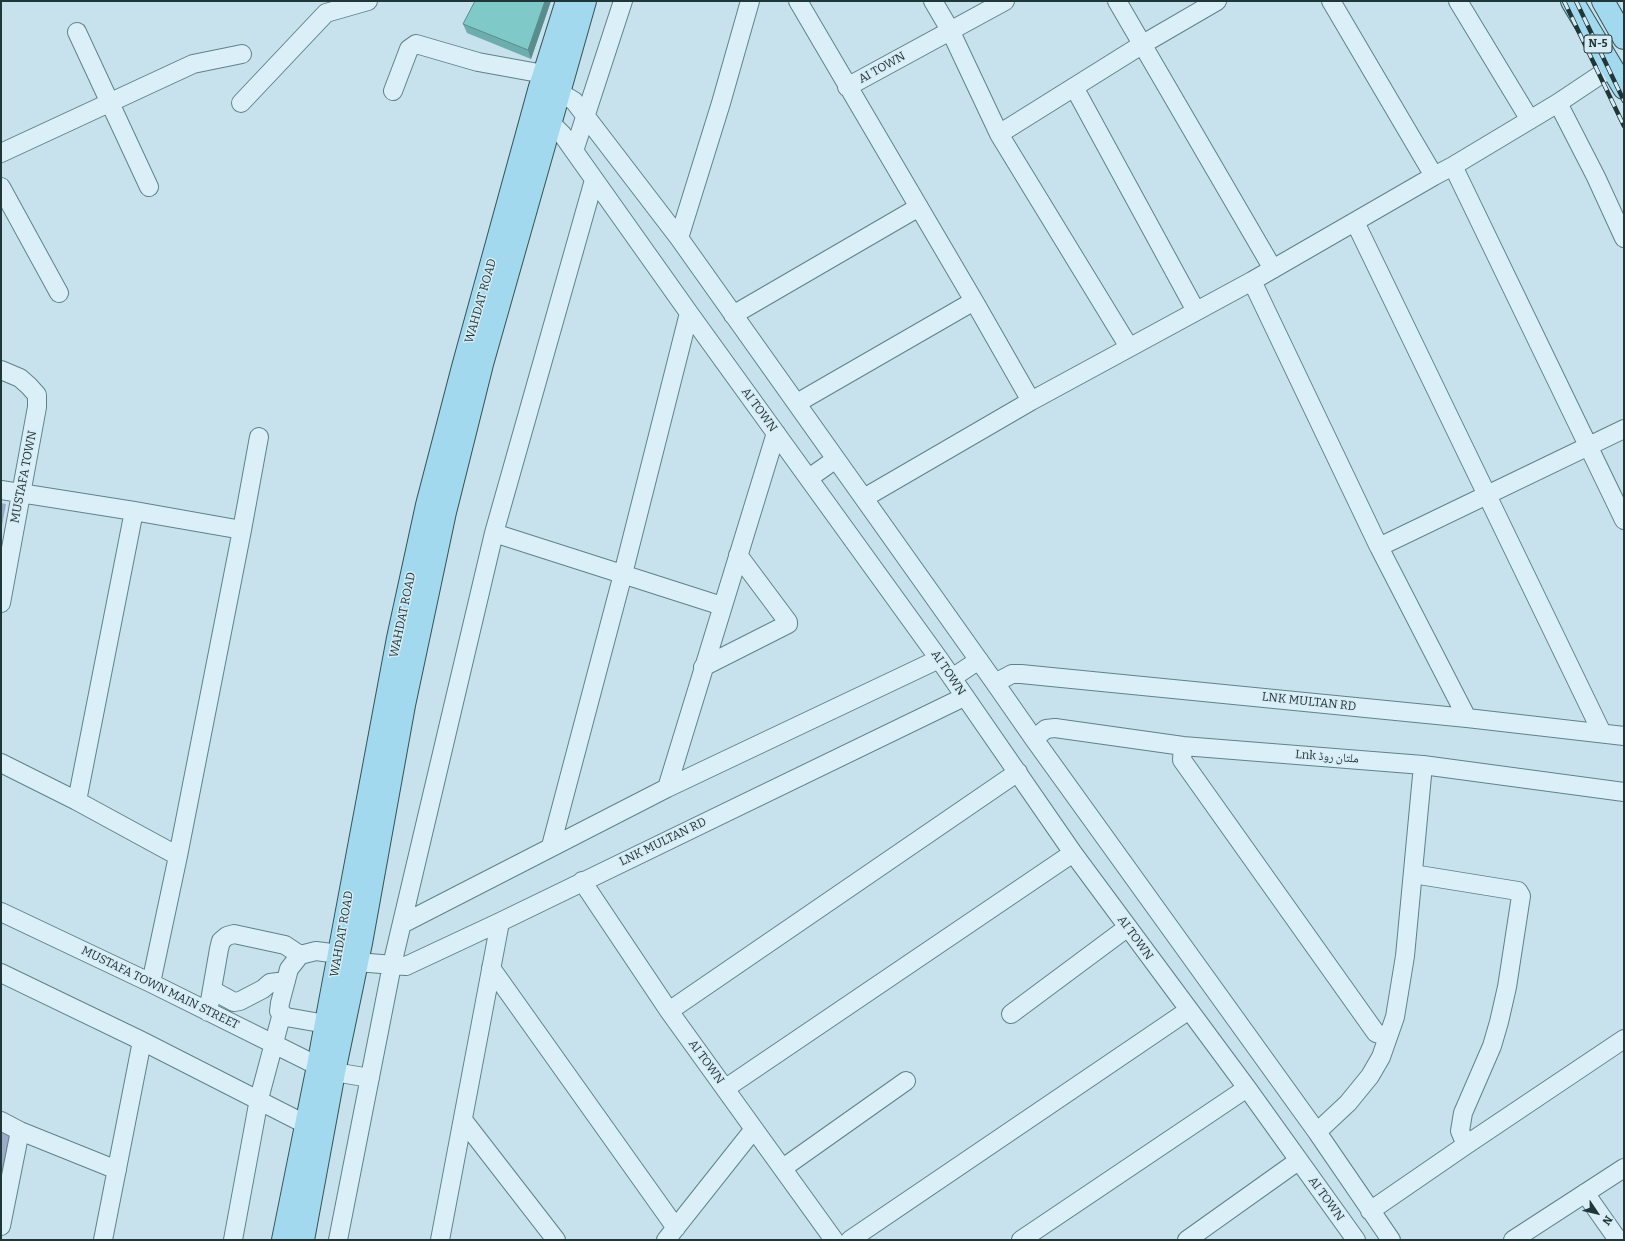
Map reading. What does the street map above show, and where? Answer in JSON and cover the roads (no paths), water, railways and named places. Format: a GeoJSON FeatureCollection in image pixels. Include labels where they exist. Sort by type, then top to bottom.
{"type":"FeatureCollection","features":[{"type":"Feature","properties":{"kind":"main road","name":"WAHDAT ROAD"},"geometry":{"type":"LineString","coordinates":[[303,1240],[315,1127],[348,958],[396,646],[427,505],[465,359],[541,122],[567,1]]}},
{"type":"Feature","properties":{"kind":"main road","name":"WAHDAT ROAD"},"geometry":{"type":"LineString","coordinates":[[548,85],[585,1]]}},
{"type":"Feature","properties":{"kind":"main road","name":"N-5"},"geometry":{"type":"LineString","coordinates":[[1572,1],[1624,88]]}},
{"type":"Feature","properties":{"kind":"main road","name":"N-5"},"geometry":{"type":"LineString","coordinates":[[1603,1],[1624,38]]}},
{"type":"Feature","properties":{"kind":"main road","name":"WAHDAT ROAD"},"geometry":{"type":"LineString","coordinates":[[326,1069],[326,1024],[348,958]]}},
{"type":"Feature","properties":{"kind":"main road","name":"WAHDAT ROAD"},"geometry":{"type":"LineString","coordinates":[[283,1240],[315,1127]]}},
{"type":"Feature","properties":{"kind":"street"},"geometry":{"type":"LineString","coordinates":[[241,103],[325,7],[368,1]]}},
{"type":"Feature","properties":{"kind":"street"},"geometry":{"type":"LineString","coordinates":[[574,151],[622,1]]}},
{"type":"Feature","properties":{"kind":"street"},"geometry":{"type":"LineString","coordinates":[[679,238],[721,103],[750,1]]}},
{"type":"Feature","properties":{"kind":"street"},"geometry":{"type":"LineString","coordinates":[[798,1],[847,87]]}},
{"type":"Feature","properties":{"kind":"street"},"geometry":{"type":"LineString","coordinates":[[933,1],[950,30],[999,134],[1129,347]]}},
{"type":"Feature","properties":{"kind":"street","name":"AI TOWN"},"geometry":{"type":"LineString","coordinates":[[1005,1],[847,87],[974,300],[1031,401]]}},
{"type":"Feature","properties":{"kind":"street"},"geometry":{"type":"LineString","coordinates":[[1117,1],[1273,269]]}},
{"type":"Feature","properties":{"kind":"street"},"geometry":{"type":"LineString","coordinates":[[999,134],[1143,44],[1217,1]]}},
{"type":"Feature","properties":{"kind":"street"},"geometry":{"type":"LineString","coordinates":[[1331,1],[1434,176]]}},
{"type":"Feature","properties":{"kind":"street"},"geometry":{"type":"LineString","coordinates":[[1458,1],[1530,120]]}},
{"type":"Feature","properties":{"kind":"street"},"geometry":{"type":"LineString","coordinates":[[77,32],[149,187]]}},
{"type":"Feature","properties":{"kind":"street"},"geometry":{"type":"LineString","coordinates":[[393,91],[409,49],[416,44],[478,62],[548,85],[574,101],[679,238],[1034,739],[1317,1132],[1385,1233],[1363,1240]]}},
{"type":"Feature","properties":{"kind":"street"},"geometry":{"type":"LineString","coordinates":[[1,153],[193,64],[242,54]]}},
{"type":"Feature","properties":{"kind":"street"},"geometry":{"type":"LineString","coordinates":[[864,498],[1031,401],[1252,281],[1453,166],[1558,103],[1612,67]]}},
{"type":"Feature","properties":{"kind":"street"},"geometry":{"type":"LineString","coordinates":[[1074,87],[1196,311]]}},
{"type":"Feature","properties":{"kind":"street"},"geometry":{"type":"LineString","coordinates":[[1558,103],[1596,177],[1624,238]]}},
{"type":"Feature","properties":{"kind":"street","name":"AI TOWN"},"geometry":{"type":"LineString","coordinates":[[541,122],[559,130],[939,659],[1073,853],[1247,1088],[1356,1240]]}},
{"type":"Feature","properties":{"kind":"street"},"geometry":{"type":"LineString","coordinates":[[1453,166],[1624,520]]}},
{"type":"Feature","properties":{"kind":"street"},"geometry":{"type":"LineString","coordinates":[[338,1240],[392,965],[494,533],[594,180]]}},
{"type":"Feature","properties":{"kind":"street"},"geometry":{"type":"LineString","coordinates":[[1,187],[59,293]]}},
{"type":"Feature","properties":{"kind":"street"},"geometry":{"type":"LineString","coordinates":[[733,314],[918,207]]}},
{"type":"Feature","properties":{"kind":"street"},"geometry":{"type":"LineString","coordinates":[[1355,222],[1602,733]]}},
{"type":"Feature","properties":{"kind":"street"},"geometry":{"type":"LineString","coordinates":[[1252,281],[1379,547],[1467,718]]}},
{"type":"Feature","properties":{"kind":"street"},"geometry":{"type":"LineString","coordinates":[[797,403],[974,300]]}},
{"type":"Feature","properties":{"kind":"street"},"geometry":{"type":"LineString","coordinates":[[551,846],[623,574],[689,313]]}},
{"type":"Feature","properties":{"kind":"street","name":"MUSTAFA TOWN"},"geometry":{"type":"LineString","coordinates":[[1,370],[20,378],[37,395],[37,407],[1,603]]}},
{"type":"Feature","properties":{"kind":"street"},"geometry":{"type":"LineString","coordinates":[[1379,547],[1624,429]]}},
{"type":"Feature","properties":{"kind":"street"},"geometry":{"type":"LineString","coordinates":[[667,788],[776,433]]}},
{"type":"Feature","properties":{"kind":"street"},"geometry":{"type":"LineString","coordinates":[[151,983],[178,856],[259,437]]}},
{"type":"Feature","properties":{"kind":"street"},"geometry":{"type":"LineString","coordinates":[[809,478],[836,459]]}},
{"type":"Feature","properties":{"kind":"street"},"geometry":{"type":"LineString","coordinates":[[1,490],[242,530]]}},
{"type":"Feature","properties":{"kind":"street"},"geometry":{"type":"LineString","coordinates":[[77,801],[134,511]]}},
{"type":"Feature","properties":{"kind":"street"},"geometry":{"type":"LineString","coordinates":[[494,533],[722,606]]}},
{"type":"Feature","properties":{"kind":"street"},"geometry":{"type":"LineString","coordinates":[[703,667],[788,624],[738,555]]}},
{"type":"Feature","properties":{"kind":"street"},"geometry":{"type":"LineString","coordinates":[[402,924],[551,846],[667,788],[939,659]]}},
{"type":"Feature","properties":{"kind":"street"},"geometry":{"type":"LineString","coordinates":[[952,678],[979,660]]}},
{"type":"Feature","properties":{"kind":"street","name":"LNK MULTAN RD"},"geometry":{"type":"LineString","coordinates":[[995,683],[1012,674],[1021,674],[1467,718],[1624,736]]}},
{"type":"Feature","properties":{"kind":"street","name":"LNK MULTAN RD"},"geometry":{"type":"LineString","coordinates":[[300,955],[316,951],[348,958],[406,966],[964,697]]}},
{"type":"Feature","properties":{"kind":"street","name":"Lnk ملتان روڈ"},"geometry":{"type":"LineString","coordinates":[[1034,739],[1046,729],[1055,728],[1183,746],[1423,765],[1624,792]]}},
{"type":"Feature","properties":{"kind":"street"},"geometry":{"type":"LineString","coordinates":[[1183,746],[1182,760],[1376,1033],[1388,1038]]}},
{"type":"Feature","properties":{"kind":"street"},"geometry":{"type":"LineString","coordinates":[[1,763],[77,801],[178,856]]}},
{"type":"Feature","properties":{"kind":"street"},"geometry":{"type":"LineString","coordinates":[[1317,1132],[1348,1103],[1370,1076],[1381,1057],[1395,1017],[1403,964],[1423,765]]}},
{"type":"Feature","properties":{"kind":"street"},"geometry":{"type":"LineString","coordinates":[[669,1011],[1018,772]]}},
{"type":"Feature","properties":{"kind":"street"},"geometry":{"type":"LineString","coordinates":[[726,1088],[1073,853]]}},
{"type":"Feature","properties":{"kind":"street"},"geometry":{"type":"LineString","coordinates":[[1413,874],[1518,891],[1521,896],[1507,987],[1499,1022],[1487,1058],[1463,1113],[1460,1131],[1466,1145]]}},
{"type":"Feature","properties":{"kind":"street","name":"AI TOWN"},"geometry":{"type":"LineString","coordinates":[[582,881],[669,1011],[726,1088],[834,1240]]}},
{"type":"Feature","properties":{"kind":"street","name":"MUSTAFA TOWN MAIN STREET"},"geometry":{"type":"LineString","coordinates":[[1,912],[151,983],[326,1069],[370,1078]]}},
{"type":"Feature","properties":{"kind":"street"},"geometry":{"type":"LineString","coordinates":[[440,1240],[500,922]]}},
{"type":"Feature","properties":{"kind":"street"},"geometry":{"type":"LineString","coordinates":[[1010,1014],[1128,927]]}},
{"type":"Feature","properties":{"kind":"street"},"geometry":{"type":"LineString","coordinates":[[208,1012],[218,949],[221,941],[227,936],[234,934],[285,945],[300,955],[289,969],[279,1011],[286,1017],[326,1024]]}},
{"type":"Feature","properties":{"kind":"street"},"geometry":{"type":"LineString","coordinates":[[491,968],[671,1234],[754,1129]]}},
{"type":"Feature","properties":{"kind":"street"},"geometry":{"type":"LineString","coordinates":[[1,973],[315,1127]]}},
{"type":"Feature","properties":{"kind":"street"},"geometry":{"type":"LineString","coordinates":[[212,990],[234,1002],[240,1001],[263,989],[270,983],[286,980]]}},
{"type":"Feature","properties":{"kind":"street"},"geometry":{"type":"LineString","coordinates":[[850,1240],[1189,1010]]}},
{"type":"Feature","properties":{"kind":"street"},"geometry":{"type":"LineString","coordinates":[[233,1240],[259,1099],[282,1013]]}},
{"type":"Feature","properties":{"kind":"street"},"geometry":{"type":"LineString","coordinates":[[1370,1211],[1624,1039]]}},
{"type":"Feature","properties":{"kind":"street"},"geometry":{"type":"LineString","coordinates":[[103,1240],[142,1041]]}},
{"type":"Feature","properties":{"kind":"street"},"geometry":{"type":"LineString","coordinates":[[783,1168],[906,1081]]}},
{"type":"Feature","properties":{"kind":"street"},"geometry":{"type":"LineString","coordinates":[[1021,1240],[1247,1088]]}},
{"type":"Feature","properties":{"kind":"street"},"geometry":{"type":"LineString","coordinates":[[462,1120],[556,1240]]}},
{"type":"Feature","properties":{"kind":"street"},"geometry":{"type":"LineString","coordinates":[[1,1121],[20,1131],[117,1170]]}},
{"type":"Feature","properties":{"kind":"street"},"geometry":{"type":"LineString","coordinates":[[1,1226],[20,1131]]}},
{"type":"Feature","properties":{"kind":"street"},"geometry":{"type":"LineString","coordinates":[[1187,1240],[1298,1161]]}},
{"type":"Feature","properties":{"kind":"street"},"geometry":{"type":"LineString","coordinates":[[1513,1240],[1624,1168]]}},
{"type":"Feature","properties":{"kind":"street"},"geometry":{"type":"LineString","coordinates":[[1585,1193],[1618,1240]]}},
{"type":"Feature","properties":{"kind":"railway"},"geometry":{"type":"LineString","coordinates":[[1564,1],[1624,126]]}},
{"type":"Feature","properties":{"kind":"railway"},"geometry":{"type":"LineString","coordinates":[[1576,1],[1624,101]]}}]}
